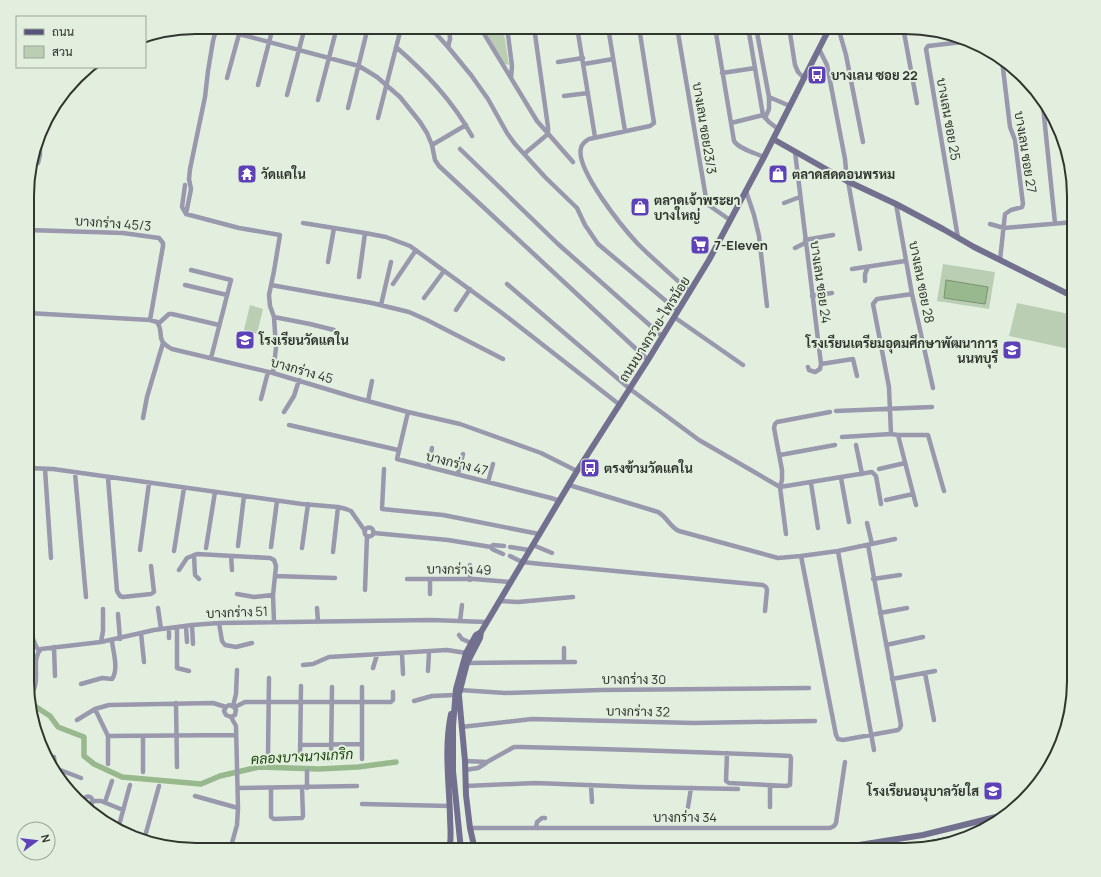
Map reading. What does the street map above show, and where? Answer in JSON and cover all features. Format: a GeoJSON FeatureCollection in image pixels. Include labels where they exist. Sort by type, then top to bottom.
{"type":"FeatureCollection","features":[{"type":"Feature","properties":{"kind":"main road","name":"ถนนบางกรวย-ไทรน้อย"},"geometry":{"type":"LineString","coordinates":[[457,696],[467,663],[480,638],[486,622],[577,471],[710,260],[764,158],[826,34]]}},
{"type":"Feature","properties":{"kind":"main road"},"geometry":{"type":"LineString","coordinates":[[773,139],[848,181],[896,204],[1000,260],[1067,294]]}},
{"type":"Feature","properties":{"kind":"main road","name":"ถนนบางกรวย-ไทรน้อย"},"geometry":{"type":"LineString","coordinates":[[459,843],[453,771],[457,683],[466,653],[476,635],[481,632]]}},
{"type":"Feature","properties":{"kind":"main road"},"geometry":{"type":"LineString","coordinates":[[457,696],[462,727],[470,828],[473,843]]}},
{"type":"Feature","properties":{"kind":"main road"},"geometry":{"type":"LineString","coordinates":[[450,843],[450,806],[446,759],[449,725],[452,708],[457,696]]}},
{"type":"Feature","properties":{"kind":"main road","name":"ถนนบางกรวย-ไทรน้อย"},"geometry":{"type":"LineString","coordinates":[[455,736],[456,771],[463,843]]}},
{"type":"Feature","properties":{"kind":"main road"},"geometry":{"type":"LineString","coordinates":[[869,843],[922,834],[991,818]]}},
{"type":"Feature","properties":{"kind":"street"},"geometry":{"type":"LineString","coordinates":[[186,214],[191,189],[189,179],[190,169],[205,97],[215,34]]}},
{"type":"Feature","properties":{"kind":"street"},"geometry":{"type":"LineString","coordinates":[[227,78],[239,34],[359,66],[386,84],[413,111],[427,133],[432,145],[435,160],[439,166],[648,360]]}},
{"type":"Feature","properties":{"kind":"street"},"geometry":{"type":"LineString","coordinates":[[258,85],[271,34]]}},
{"type":"Feature","properties":{"kind":"street"},"geometry":{"type":"LineString","coordinates":[[287,95],[303,34]]}},
{"type":"Feature","properties":{"kind":"street"},"geometry":{"type":"LineString","coordinates":[[318,100],[335,34]]}},
{"type":"Feature","properties":{"kind":"street"},"geometry":{"type":"LineString","coordinates":[[348,108],[366,34]]}},
{"type":"Feature","properties":{"kind":"street"},"geometry":{"type":"LineString","coordinates":[[378,118],[399,34]]}},
{"type":"Feature","properties":{"kind":"street"},"geometry":{"type":"LineString","coordinates":[[436,34],[471,75],[488,99],[507,132],[524,154],[572,203],[598,244],[678,310]]}},
{"type":"Feature","properties":{"kind":"street"},"geometry":{"type":"LineString","coordinates":[[448,47],[450,34]]}},
{"type":"Feature","properties":{"kind":"street"},"geometry":{"type":"LineString","coordinates":[[484,34],[537,121],[573,162]]}},
{"type":"Feature","properties":{"kind":"street"},"geometry":{"type":"LineString","coordinates":[[508,34],[512,66],[511,78]]}},
{"type":"Feature","properties":{"kind":"street"},"geometry":{"type":"LineString","coordinates":[[535,34],[548,120],[548,134]]}},
{"type":"Feature","properties":{"kind":"street"},"geometry":{"type":"LineString","coordinates":[[579,34],[595,137]]}},
{"type":"Feature","properties":{"kind":"street"},"geometry":{"type":"LineString","coordinates":[[609,34],[625,130]]}},
{"type":"Feature","properties":{"kind":"street"},"geometry":{"type":"LineString","coordinates":[[640,34],[655,122],[650,126],[595,137],[585,142],[581,148],[583,163],[594,188],[638,243],[690,292]]}},
{"type":"Feature","properties":{"kind":"street","name":"บางเลน ซอย23/3"},"geometry":{"type":"LineString","coordinates":[[678,34],[707,204],[730,220]]}},
{"type":"Feature","properties":{"kind":"street"},"geometry":{"type":"LineString","coordinates":[[716,34],[736,144],[764,158]]}},
{"type":"Feature","properties":{"kind":"street"},"geometry":{"type":"LineString","coordinates":[[749,34],[764,117],[778,129]]}},
{"type":"Feature","properties":{"kind":"street"},"geometry":{"type":"LineString","coordinates":[[731,123],[764,117],[769,109],[769,97],[757,34]]}},
{"type":"Feature","properties":{"kind":"street"},"geometry":{"type":"LineString","coordinates":[[790,34],[795,66],[804,78]]}},
{"type":"Feature","properties":{"kind":"street"},"geometry":{"type":"LineString","coordinates":[[840,34],[846,55],[863,142]]}},
{"type":"Feature","properties":{"kind":"street"},"geometry":{"type":"LineString","coordinates":[[904,34],[917,103]]}},
{"type":"Feature","properties":{"kind":"street","name":"บางเลน ซอย 25"},"geometry":{"type":"LineString","coordinates":[[956,43],[928,46],[926,49],[958,238]]}},
{"type":"Feature","properties":{"kind":"street"},"geometry":{"type":"LineString","coordinates":[[396,47],[433,81],[449,100],[472,136]]}},
{"type":"Feature","properties":{"kind":"street"},"geometry":{"type":"LineString","coordinates":[[818,49],[827,65],[845,159],[860,250]]}},
{"type":"Feature","properties":{"kind":"street"},"geometry":{"type":"LineString","coordinates":[[558,62],[583,58]]}},
{"type":"Feature","properties":{"kind":"street"},"geometry":{"type":"LineString","coordinates":[[584,64],[613,59]]}},
{"type":"Feature","properties":{"kind":"street","name":"บางเลน ซอย 27"},"geometry":{"type":"LineString","coordinates":[[1000,260],[1005,214],[1011,210],[1022,207],[1023,204],[1015,140],[1010,127],[1003,66]]}},
{"type":"Feature","properties":{"kind":"street"},"geometry":{"type":"LineString","coordinates":[[722,73],[755,68]]}},
{"type":"Feature","properties":{"kind":"street"},"geometry":{"type":"LineString","coordinates":[[564,96],[588,93]]}},
{"type":"Feature","properties":{"kind":"street"},"geometry":{"type":"LineString","coordinates":[[769,97],[790,106]]}},
{"type":"Feature","properties":{"kind":"street"},"geometry":{"type":"LineString","coordinates":[[1044,113],[1055,223]]}},
{"type":"Feature","properties":{"kind":"street"},"geometry":{"type":"LineString","coordinates":[[432,145],[466,125]]}},
{"type":"Feature","properties":{"kind":"street"},"geometry":{"type":"LineString","coordinates":[[524,154],[548,134]]}},
{"type":"Feature","properties":{"kind":"street"},"geometry":{"type":"LineString","coordinates":[[460,149],[558,244],[662,336]]}},
{"type":"Feature","properties":{"kind":"street","name":"บางเลน ซอย 24"},"geometry":{"type":"LineString","coordinates":[[795,152],[821,364]]}},
{"type":"Feature","properties":{"kind":"street"},"geometry":{"type":"LineString","coordinates":[[37,164],[40,154]]}},
{"type":"Feature","properties":{"kind":"street"},"geometry":{"type":"LineString","coordinates":[[185,185],[182,207],[186,214],[192,217],[239,228],[280,235],[269,295],[269,301],[274,317],[276,348],[271,372],[261,399]]}},
{"type":"Feature","properties":{"kind":"street"},"geometry":{"type":"LineString","coordinates":[[746,191],[759,236],[767,306]]}},
{"type":"Feature","properties":{"kind":"street"},"geometry":{"type":"LineString","coordinates":[[784,203],[800,197]]}},
{"type":"Feature","properties":{"kind":"street","name":"บางเลน ซอย 28"},"geometry":{"type":"LineString","coordinates":[[896,204],[905,261],[933,388]]}},
{"type":"Feature","properties":{"kind":"street"},"geometry":{"type":"LineString","coordinates":[[990,224],[1004,228],[1067,222]]}},
{"type":"Feature","properties":{"kind":"street"},"geometry":{"type":"LineString","coordinates":[[303,223],[366,233],[402,242],[416,250],[557,354],[620,405]]}},
{"type":"Feature","properties":{"kind":"street"},"geometry":{"type":"LineString","coordinates":[[328,262],[334,228]]}},
{"type":"Feature","properties":{"kind":"street","name":"บางกร่าง 45/3"},"geometry":{"type":"LineString","coordinates":[[34,230],[116,233],[159,238],[163,243],[163,246],[150,320]]}},
{"type":"Feature","properties":{"kind":"street"},"geometry":{"type":"LineString","coordinates":[[359,277],[366,233]]}},
{"type":"Feature","properties":{"kind":"street"},"geometry":{"type":"LineString","coordinates":[[795,248],[805,241],[833,235]]}},
{"type":"Feature","properties":{"kind":"street"},"geometry":{"type":"LineString","coordinates":[[393,284],[416,250]]}},
{"type":"Feature","properties":{"kind":"street"},"geometry":{"type":"LineString","coordinates":[[852,269],[905,261]]}},
{"type":"Feature","properties":{"kind":"street"},"geometry":{"type":"LineString","coordinates":[[381,305],[391,262]]}},
{"type":"Feature","properties":{"kind":"street"},"geometry":{"type":"LineString","coordinates":[[865,281],[868,267]]}},
{"type":"Feature","properties":{"kind":"street"},"geometry":{"type":"LineString","coordinates":[[191,270],[231,280],[212,358]]}},
{"type":"Feature","properties":{"kind":"street"},"geometry":{"type":"LineString","coordinates":[[424,298],[444,270]]}},
{"type":"Feature","properties":{"kind":"street"},"geometry":{"type":"LineString","coordinates":[[507,284],[630,389],[699,440],[780,487],[872,472],[875,474],[881,504]]}},
{"type":"Feature","properties":{"kind":"street"},"geometry":{"type":"LineString","coordinates":[[185,285],[227,295]]}},
{"type":"Feature","properties":{"kind":"street"},"geometry":{"type":"LineString","coordinates":[[271,285],[381,305],[409,312],[502,359]]}},
{"type":"Feature","properties":{"kind":"street"},"geometry":{"type":"LineString","coordinates":[[456,310],[470,289]]}},
{"type":"Feature","properties":{"kind":"street"},"geometry":{"type":"LineString","coordinates":[[812,296],[832,293]]}},
{"type":"Feature","properties":{"kind":"street"},"geometry":{"type":"LineString","coordinates":[[891,434],[889,387],[873,304],[876,299],[912,294]]}},
{"type":"Feature","properties":{"kind":"street"},"geometry":{"type":"LineString","coordinates":[[34,313],[150,320],[157,322],[163,343],[147,397],[143,418]]}},
{"type":"Feature","properties":{"kind":"street"},"geometry":{"type":"LineString","coordinates":[[158,324],[169,314],[172,314],[220,325]]}},
{"type":"Feature","properties":{"kind":"street"},"geometry":{"type":"LineString","coordinates":[[274,317],[334,330]]}},
{"type":"Feature","properties":{"kind":"street"},"geometry":{"type":"LineString","coordinates":[[674,317],[742,365]]}},
{"type":"Feature","properties":{"kind":"street","name":"บางกร่าง 45"},"geometry":{"type":"LineString","coordinates":[[163,343],[172,349],[271,372],[368,401],[460,424],[541,453],[577,471]]}},
{"type":"Feature","properties":{"kind":"street"},"geometry":{"type":"LineString","coordinates":[[808,367],[809,370],[815,372],[819,371],[821,364],[853,359],[858,376]]}},
{"type":"Feature","properties":{"kind":"street"},"geometry":{"type":"LineString","coordinates":[[284,412],[294,396],[299,380]]}},
{"type":"Feature","properties":{"kind":"street"},"geometry":{"type":"LineString","coordinates":[[368,401],[372,381]]}},
{"type":"Feature","properties":{"kind":"street"},"geometry":{"type":"LineString","coordinates":[[836,411],[932,407]]}},
{"type":"Feature","properties":{"kind":"street"},"geometry":{"type":"LineString","coordinates":[[289,425],[398,450],[408,412]]}},
{"type":"Feature","properties":{"kind":"street"},"geometry":{"type":"LineString","coordinates":[[786,534],[780,487],[783,475],[774,428],[775,424],[777,422],[830,412]]}},
{"type":"Feature","properties":{"kind":"street"},"geometry":{"type":"LineString","coordinates":[[842,437],[891,434],[928,435],[944,491]]}},
{"type":"Feature","properties":{"kind":"street"},"geometry":{"type":"LineString","coordinates":[[898,435],[916,505]]}},
{"type":"Feature","properties":{"kind":"street"},"geometry":{"type":"LineString","coordinates":[[780,455],[835,445]]}},
{"type":"Feature","properties":{"kind":"street"},"geometry":{"type":"LineString","coordinates":[[856,445],[862,474]]}},
{"type":"Feature","properties":{"kind":"street"},"geometry":{"type":"LineString","coordinates":[[428,467],[432,448]]}},
{"type":"Feature","properties":{"kind":"street","name":"บางกร่าง 47"},"geometry":{"type":"LineString","coordinates":[[398,450],[398,460],[560,501]]}},
{"type":"Feature","properties":{"kind":"street"},"geometry":{"type":"LineString","coordinates":[[458,474],[463,454]]}},
{"type":"Feature","properties":{"kind":"street"},"geometry":{"type":"LineString","coordinates":[[880,469],[905,463]]}},
{"type":"Feature","properties":{"kind":"street"},"geometry":{"type":"LineString","coordinates":[[488,482],[493,464]]}},
{"type":"Feature","properties":{"kind":"street"},"geometry":{"type":"LineString","coordinates":[[34,468],[338,507],[350,512],[365,531],[367,536],[365,590]]}},
{"type":"Feature","properties":{"kind":"street"},"geometry":{"type":"LineString","coordinates":[[45,469],[52,558]]}},
{"type":"Feature","properties":{"kind":"street"},"geometry":{"type":"LineString","coordinates":[[384,469],[382,509],[443,515],[539,534]]}},
{"type":"Feature","properties":{"kind":"street"},"geometry":{"type":"LineString","coordinates":[[75,473],[86,597]]}},
{"type":"Feature","properties":{"kind":"street"},"geometry":{"type":"LineString","coordinates":[[108,478],[117,591],[120,596],[151,594],[154,592],[150,566]]}},
{"type":"Feature","properties":{"kind":"street"},"geometry":{"type":"LineString","coordinates":[[841,478],[849,522]]}},
{"type":"Feature","properties":{"kind":"street"},"geometry":{"type":"LineString","coordinates":[[140,550],[149,483]]}},
{"type":"Feature","properties":{"kind":"street"},"geometry":{"type":"LineString","coordinates":[[811,483],[818,528]]}},
{"type":"Feature","properties":{"kind":"street"},"geometry":{"type":"LineString","coordinates":[[569,485],[658,512],[666,517],[671,525],[680,531],[778,558],[838,551],[896,538]]}},
{"type":"Feature","properties":{"kind":"street"},"geometry":{"type":"LineString","coordinates":[[174,551],[184,488]]}},
{"type":"Feature","properties":{"kind":"street"},"geometry":{"type":"LineString","coordinates":[[206,548],[215,492]]}},
{"type":"Feature","properties":{"kind":"street"},"geometry":{"type":"LineString","coordinates":[[886,500],[913,494]]}},
{"type":"Feature","properties":{"kind":"street"},"geometry":{"type":"LineString","coordinates":[[238,546],[244,496]]}},
{"type":"Feature","properties":{"kind":"street"},"geometry":{"type":"LineString","coordinates":[[271,547],[277,500]]}},
{"type":"Feature","properties":{"kind":"street"},"geometry":{"type":"LineString","coordinates":[[302,548],[308,504]]}},
{"type":"Feature","properties":{"kind":"street"},"geometry":{"type":"LineString","coordinates":[[333,552],[338,507]]}},
{"type":"Feature","properties":{"kind":"street"},"geometry":{"type":"LineString","coordinates":[[801,556],[836,735],[838,738],[843,740],[898,730],[901,725],[873,579],[867,523]]}},
{"type":"Feature","properties":{"kind":"street"},"geometry":{"type":"LineString","coordinates":[[365,531],[371,528],[374,533]]}},
{"type":"Feature","properties":{"kind":"street"},"geometry":{"type":"LineString","coordinates":[[367,536],[371,537],[374,533],[448,540],[491,547],[492,545],[504,546]]}},
{"type":"Feature","properties":{"kind":"street"},"geometry":{"type":"LineString","coordinates":[[491,547],[492,549],[503,554]]}},
{"type":"Feature","properties":{"kind":"street"},"geometry":{"type":"LineString","coordinates":[[510,547],[531,547],[552,553]]}},
{"type":"Feature","properties":{"kind":"street"},"geometry":{"type":"LineString","coordinates":[[838,551],[874,750]]}},
{"type":"Feature","properties":{"kind":"street"},"geometry":{"type":"LineString","coordinates":[[179,570],[187,558],[194,555],[203,554],[270,558],[274,560],[276,562],[273,595],[274,622]]}},
{"type":"Feature","properties":{"kind":"street"},"geometry":{"type":"LineString","coordinates":[[194,555],[195,576],[199,579]]}},
{"type":"Feature","properties":{"kind":"street"},"geometry":{"type":"LineString","coordinates":[[231,556],[232,570]]}},
{"type":"Feature","properties":{"kind":"street"},"geometry":{"type":"LineString","coordinates":[[510,556],[522,562],[763,585],[767,590],[765,611]]}},
{"type":"Feature","properties":{"kind":"street"},"geometry":{"type":"LineString","coordinates":[[470,565],[470,580]]}},
{"type":"Feature","properties":{"kind":"street"},"geometry":{"type":"LineString","coordinates":[[873,579],[900,575]]}},
{"type":"Feature","properties":{"kind":"street"},"geometry":{"type":"LineString","coordinates":[[275,576],[335,578]]}},
{"type":"Feature","properties":{"kind":"street","name":"บางกร่าง 49"},"geometry":{"type":"LineString","coordinates":[[407,579],[510,582]]}},
{"type":"Feature","properties":{"kind":"street"},"geometry":{"type":"LineString","coordinates":[[430,580],[430,594]]}},
{"type":"Feature","properties":{"kind":"street"},"geometry":{"type":"LineString","coordinates":[[237,594],[254,597],[273,595]]}},
{"type":"Feature","properties":{"kind":"street"},"geometry":{"type":"LineString","coordinates":[[499,601],[518,602],[573,597]]}},
{"type":"Feature","properties":{"kind":"street"},"geometry":{"type":"LineString","coordinates":[[460,621],[462,605]]}},
{"type":"Feature","properties":{"kind":"street"},"geometry":{"type":"LineString","coordinates":[[158,608],[161,629]]}},
{"type":"Feature","properties":{"kind":"street"},"geometry":{"type":"LineString","coordinates":[[317,608],[318,622]]}},
{"type":"Feature","properties":{"kind":"street"},"geometry":{"type":"LineString","coordinates":[[880,613],[907,608]]}},
{"type":"Feature","properties":{"kind":"street"},"geometry":{"type":"LineString","coordinates":[[101,642],[103,631],[103,609]]}},
{"type":"Feature","properties":{"kind":"street"},"geometry":{"type":"LineString","coordinates":[[118,614],[120,639]]}},
{"type":"Feature","properties":{"kind":"street","name":"บางกร่าง 51"},"geometry":{"type":"LineString","coordinates":[[39,651],[44,648],[120,639],[161,629],[219,623],[486,622]]}},
{"type":"Feature","properties":{"kind":"street"},"geometry":{"type":"LineString","coordinates":[[219,623],[222,640],[225,645],[236,647],[252,643]]}},
{"type":"Feature","properties":{"kind":"street"},"geometry":{"type":"LineString","coordinates":[[192,625],[193,644]]}},
{"type":"Feature","properties":{"kind":"street"},"geometry":{"type":"LineString","coordinates":[[186,626],[187,642]]}},
{"type":"Feature","properties":{"kind":"street"},"geometry":{"type":"LineString","coordinates":[[177,627],[177,668],[189,672]]}},
{"type":"Feature","properties":{"kind":"street"},"geometry":{"type":"LineString","coordinates":[[169,628],[169,638]]}},
{"type":"Feature","properties":{"kind":"street"},"geometry":{"type":"LineString","coordinates":[[141,633],[144,662]]}},
{"type":"Feature","properties":{"kind":"street"},"geometry":{"type":"LineString","coordinates":[[459,634],[462,638],[471,643]]}},
{"type":"Feature","properties":{"kind":"street"},"geometry":{"type":"LineString","coordinates":[[886,645],[923,637]]}},
{"type":"Feature","properties":{"kind":"street"},"geometry":{"type":"LineString","coordinates":[[81,684],[102,678],[112,679],[115,669],[112,640]]}},
{"type":"Feature","properties":{"kind":"street"},"geometry":{"type":"LineString","coordinates":[[34,642],[39,651],[36,657],[36,682],[34,689]]}},
{"type":"Feature","properties":{"kind":"street"},"geometry":{"type":"LineString","coordinates":[[54,647],[55,676]]}},
{"type":"Feature","properties":{"kind":"street"},"geometry":{"type":"LineString","coordinates":[[564,648],[564,661]]}},
{"type":"Feature","properties":{"kind":"street"},"geometry":{"type":"LineString","coordinates":[[303,665],[313,664],[329,657],[453,650],[466,653]]}},
{"type":"Feature","properties":{"kind":"street"},"geometry":{"type":"LineString","coordinates":[[428,671],[429,652]]}},
{"type":"Feature","properties":{"kind":"street"},"geometry":{"type":"LineString","coordinates":[[402,653],[403,674]]}},
{"type":"Feature","properties":{"kind":"street"},"geometry":{"type":"LineString","coordinates":[[372,668],[378,655]]}},
{"type":"Feature","properties":{"kind":"street"},"geometry":{"type":"LineString","coordinates":[[467,663],[575,662]]}},
{"type":"Feature","properties":{"kind":"street"},"geometry":{"type":"LineString","coordinates":[[230,717],[235,713],[234,707],[236,699],[237,670]]}},
{"type":"Feature","properties":{"kind":"street"},"geometry":{"type":"LineString","coordinates":[[892,679],[935,671]]}},
{"type":"Feature","properties":{"kind":"street"},"geometry":{"type":"LineString","coordinates":[[925,673],[934,720]]}},
{"type":"Feature","properties":{"kind":"street"},"geometry":{"type":"LineString","coordinates":[[268,754],[269,678]]}},
{"type":"Feature","properties":{"kind":"street"},"geometry":{"type":"LineString","coordinates":[[300,758],[301,686]]}},
{"type":"Feature","properties":{"kind":"street"},"geometry":{"type":"LineString","coordinates":[[331,760],[332,687]]}},
{"type":"Feature","properties":{"kind":"street"},"geometry":{"type":"LineString","coordinates":[[362,687],[362,759]]}},
{"type":"Feature","properties":{"kind":"street","name":"บางกร่าง 30"},"geometry":{"type":"LineString","coordinates":[[414,701],[432,696],[457,696],[505,692],[809,688]]}},
{"type":"Feature","properties":{"kind":"street"},"geometry":{"type":"LineString","coordinates":[[77,720],[95,709],[109,705],[213,703],[226,707],[229,705],[234,707],[245,702],[391,702],[393,700],[393,692]]}},
{"type":"Feature","properties":{"kind":"street"},"geometry":{"type":"LineString","coordinates":[[176,704],[177,767]]}},
{"type":"Feature","properties":{"kind":"street"},"geometry":{"type":"LineString","coordinates":[[226,707],[224,710],[225,714],[230,717],[236,726],[238,773],[238,808],[232,843]]}},
{"type":"Feature","properties":{"kind":"street"},"geometry":{"type":"LineString","coordinates":[[95,709],[108,736],[108,764]]}},
{"type":"Feature","properties":{"kind":"street","name":"บางกร่าง 32"},"geometry":{"type":"LineString","coordinates":[[462,727],[532,719],[694,723],[815,721]]}},
{"type":"Feature","properties":{"kind":"street"},"geometry":{"type":"LineString","coordinates":[[108,736],[236,735]]}},
{"type":"Feature","properties":{"kind":"street"},"geometry":{"type":"LineString","coordinates":[[143,736],[143,772]]}},
{"type":"Feature","properties":{"kind":"street"},"geometry":{"type":"LineString","coordinates":[[300,745],[362,744]]}},
{"type":"Feature","properties":{"kind":"street"},"geometry":{"type":"LineString","coordinates":[[465,770],[478,768],[518,747],[727,753],[790,756],[790,785],[729,783],[726,781],[727,753]]}},
{"type":"Feature","properties":{"kind":"street"},"geometry":{"type":"LineString","coordinates":[[465,761],[487,762]]}},
{"type":"Feature","properties":{"kind":"street","name":"บางกร่าง 34"},"geometry":{"type":"LineString","coordinates":[[470,828],[830,828],[836,823],[845,762]]}},
{"type":"Feature","properties":{"kind":"street"},"geometry":{"type":"LineString","coordinates":[[61,771],[81,778]]}},
{"type":"Feature","properties":{"kind":"street"},"geometry":{"type":"LineString","coordinates":[[307,771],[307,788]]}},
{"type":"Feature","properties":{"kind":"street"},"geometry":{"type":"LineString","coordinates":[[104,802],[112,781]]}},
{"type":"Feature","properties":{"kind":"street"},"geometry":{"type":"LineString","coordinates":[[466,786],[508,784],[738,789]]}},
{"type":"Feature","properties":{"kind":"street"},"geometry":{"type":"LineString","coordinates":[[119,823],[130,785]]}},
{"type":"Feature","properties":{"kind":"street"},"geometry":{"type":"LineString","coordinates":[[591,785],[592,802]]}},
{"type":"Feature","properties":{"kind":"street"},"geometry":{"type":"LineString","coordinates":[[770,785],[770,807]]}},
{"type":"Feature","properties":{"kind":"street"},"geometry":{"type":"LineString","coordinates":[[146,834],[159,786]]}},
{"type":"Feature","properties":{"kind":"street"},"geometry":{"type":"LineString","coordinates":[[238,788],[357,786]]}},
{"type":"Feature","properties":{"kind":"street"},"geometry":{"type":"LineString","coordinates":[[271,788],[271,816],[274,819],[302,818],[302,788]]}},
{"type":"Feature","properties":{"kind":"street"},"geometry":{"type":"LineString","coordinates":[[688,807],[691,788]]}},
{"type":"Feature","properties":{"kind":"street"},"geometry":{"type":"LineString","coordinates":[[84,799],[89,796],[92,801]]}},
{"type":"Feature","properties":{"kind":"street"},"geometry":{"type":"LineString","coordinates":[[195,796],[238,808]]}},
{"type":"Feature","properties":{"kind":"street"},"geometry":{"type":"LineString","coordinates":[[92,801],[104,802],[123,810]]}},
{"type":"Feature","properties":{"kind":"street"},"geometry":{"type":"LineString","coordinates":[[362,804],[450,806]]}},
{"type":"Feature","properties":{"kind":"street"},"geometry":{"type":"LineString","coordinates":[[536,828],[537,822],[542,818],[545,818]]}},
{"type":"Feature","properties":{"kind":"green space"},"geometry":{"type":"Polygon","coordinates":[[[487,34],[504,34],[509,65],[504,64],[487,34]]]}},
{"type":"Feature","properties":{"kind":"green space"},"geometry":{"type":"Polygon","coordinates":[[[943,264],[995,272],[989,309],[937,301],[943,264]]]}},
{"type":"Feature","properties":{"kind":"green space"},"geometry":{"type":"Polygon","coordinates":[[[1017,303],[1067,314],[1067,348],[1009,336],[1017,303]]]}},
{"type":"Feature","properties":{"kind":"green space"},"geometry":{"type":"Polygon","coordinates":[[[250,305],[263,309],[257,334],[244,330],[250,305]]]}},
{"type":"Feature","properties":{"kind":"shaded area"},"geometry":{"type":"Polygon","coordinates":[[[946,280],[988,287],[985,304],[944,298],[946,280]]]}},
{"type":"Feature","properties":{"kind":"waterway","name":"คลองบางนางเกริก"},"geometry":{"type":"LineString","coordinates":[[36,707],[50,716],[58,727],[84,737],[84,756],[94,764],[122,777],[201,784],[220,776],[259,767],[319,769],[358,767],[396,762]]}},
{"type":"Feature","properties":{"kind":"place","name":"บางเลน ซอย 22"},"geometry":{"type":"Point","coordinates":[817,75]}},
{"type":"Feature","properties":{"kind":"place","name":"วัดแคใน"},"geometry":{"type":"Point","coordinates":[247,174]}},
{"type":"Feature","properties":{"kind":"place","name":"ตลาดสดดอนพรหม"},"geometry":{"type":"Point","coordinates":[778,174]}},
{"type":"Feature","properties":{"kind":"place","name":"ตลาดเจ้าพระยา บางใหญ่"},"geometry":{"type":"Point","coordinates":[640,207]}},
{"type":"Feature","properties":{"kind":"place","name":"7-Eleven"},"geometry":{"type":"Point","coordinates":[700,245]}},
{"type":"Feature","properties":{"kind":"place","name":"โรงเรียนวัดแคใน"},"geometry":{"type":"Point","coordinates":[245,340]}},
{"type":"Feature","properties":{"kind":"place","name":"โรงเรียนเตรียมอุดมศึกษาพัฒนาการ นนทบุรี"},"geometry":{"type":"Point","coordinates":[1012,350]}},
{"type":"Feature","properties":{"kind":"place","name":"ตรงข้ามวัดแคใน"},"geometry":{"type":"Point","coordinates":[590,468]}},
{"type":"Feature","properties":{"kind":"place","name":"โรงเรียนอนุบาลวัยใส"},"geometry":{"type":"Point","coordinates":[993,791]}}]}
